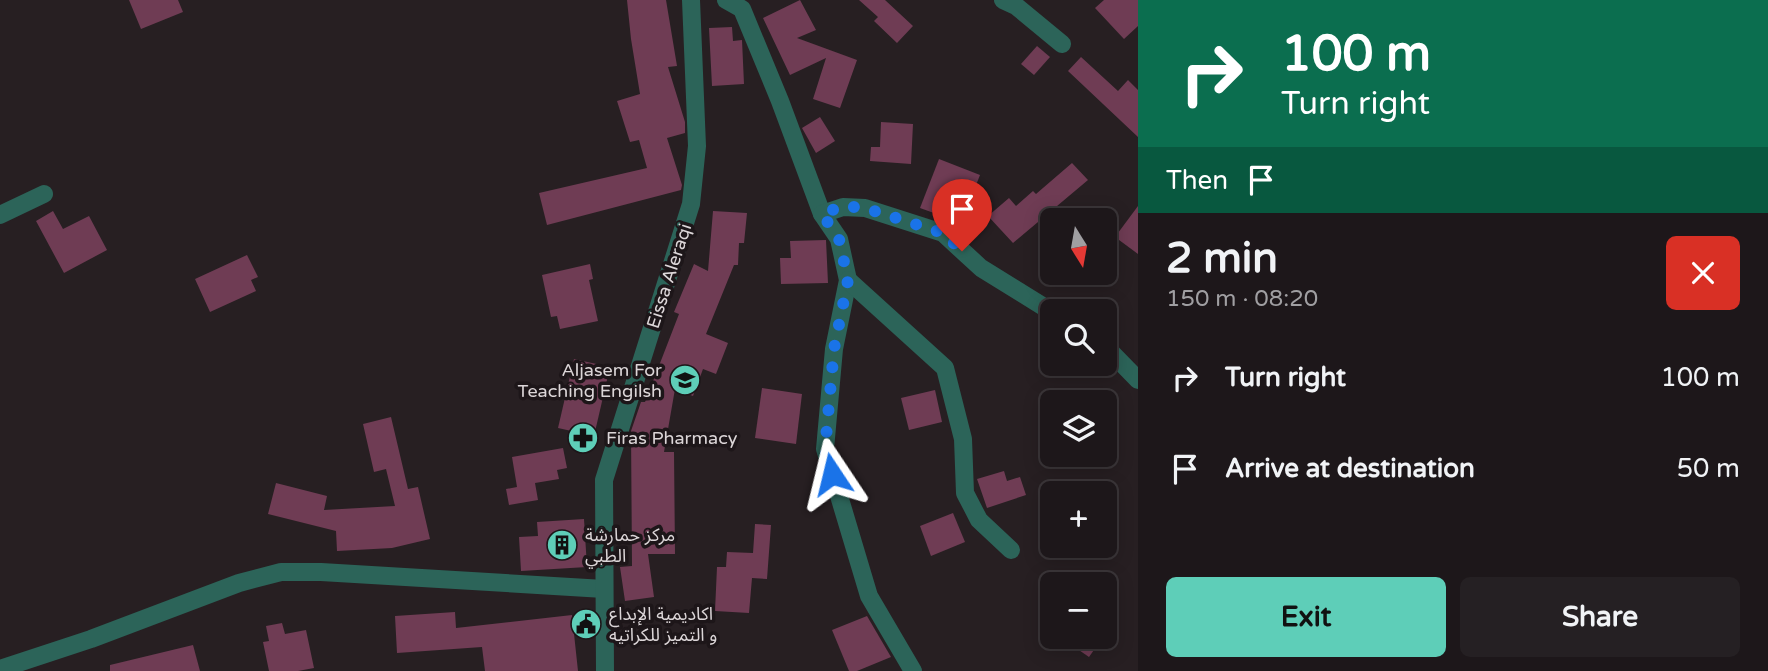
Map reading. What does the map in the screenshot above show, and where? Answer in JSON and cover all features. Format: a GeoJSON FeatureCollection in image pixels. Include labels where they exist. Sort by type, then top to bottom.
{"type":"FeatureCollection","features":[{"type":"Feature","properties":{"kind":"street","name":"Eissa Aleraqi"},"geometry":{"type":"LineString","coordinates":[[605,671],[604,480],[691,204],[697,146],[691,0]]}},
{"type":"Feature","properties":{"kind":"street"},"geometry":{"type":"LineString","coordinates":[[1003,0],[1016,6],[1062,44]]}},
{"type":"Feature","properties":{"kind":"street"},"geometry":{"type":"LineString","coordinates":[[741,3],[822,214],[839,239],[848,280],[834,349],[825,449],[869,596],[913,671]]}},
{"type":"Feature","properties":{"kind":"street"},"geometry":{"type":"LineString","coordinates":[[0,215],[44,194]]}},
{"type":"Feature","properties":{"kind":"street"},"geometry":{"type":"LineString","coordinates":[[822,214],[843,206],[865,208],[943,233],[981,268],[1040,305]]}},
{"type":"Feature","properties":{"kind":"street"},"geometry":{"type":"LineString","coordinates":[[848,280],[945,368],[963,439],[965,493],[979,520],[1011,550]]}},
{"type":"Feature","properties":{"kind":"street"},"geometry":{"type":"LineString","coordinates":[[1117,358],[1138,380]]}},
{"type":"Feature","properties":{"kind":"street"},"geometry":{"type":"LineString","coordinates":[[0,669],[91,639],[239,583],[281,572],[321,572],[604,589]]}},
{"type":"Feature","properties":{"kind":"building"},"geometry":{"type":"Polygon","coordinates":[[[129,0],[178,0],[183,12],[141,29],[129,0]]]}},
{"type":"Feature","properties":{"kind":"building"},"geometry":{"type":"Polygon","coordinates":[[[627,0],[666,0],[677,66],[668,67],[685,122],[685,133],[667,138],[682,185],[681,190],[547,225],[539,193],[647,168],[639,140],[630,142],[617,101],[640,94],[627,0]]]}},
{"type":"Feature","properties":{"kind":"building"},"geometry":{"type":"Polygon","coordinates":[[[800,0],[816,30],[797,38],[857,60],[840,108],[813,99],[826,58],[790,75],[763,18],[800,0]]]}},
{"type":"Feature","properties":{"kind":"building"},"geometry":{"type":"Polygon","coordinates":[[[859,0],[885,0],[913,26],[897,43],[874,21],[878,17],[859,0]]]}},
{"type":"Feature","properties":{"kind":"building"},"geometry":{"type":"Polygon","coordinates":[[[1104,0],[1138,0],[1138,26],[1124,39],[1095,8],[1104,0]]]}},
{"type":"Feature","properties":{"kind":"building"},"geometry":{"type":"Polygon","coordinates":[[[732,27],[733,41],[742,40],[744,84],[712,86],[709,28],[732,27]]]}},
{"type":"Feature","properties":{"kind":"building"},"geometry":{"type":"Polygon","coordinates":[[[1037,46],[1050,57],[1034,75],[1021,64],[1037,46]]]}},
{"type":"Feature","properties":{"kind":"building"},"geometry":{"type":"Polygon","coordinates":[[[1081,57],[1118,91],[1128,80],[1138,90],[1138,137],[1068,71],[1081,57]]]}},
{"type":"Feature","properties":{"kind":"building"},"geometry":{"type":"Polygon","coordinates":[[[820,117],[835,141],[816,153],[802,128],[820,117]]]}},
{"type":"Feature","properties":{"kind":"building"},"geometry":{"type":"Polygon","coordinates":[[[881,122],[913,124],[911,164],[870,161],[871,147],[880,147],[881,122]]]}},
{"type":"Feature","properties":{"kind":"building"},"geometry":{"type":"Polygon","coordinates":[[[939,159],[980,175],[962,221],[920,208],[939,159]]]}},
{"type":"Feature","properties":{"kind":"building"},"geometry":{"type":"Polygon","coordinates":[[[1072,163],[1088,180],[1055,208],[1040,208],[1040,220],[1013,243],[988,216],[1009,198],[1016,206],[1033,191],[1036,194],[1072,163]]]}},
{"type":"Feature","properties":{"kind":"building"},"geometry":{"type":"Polygon","coordinates":[[[1138,206],[1138,254],[1117,238],[1117,234],[1138,206]]]}},
{"type":"Feature","properties":{"kind":"building"},"geometry":{"type":"Polygon","coordinates":[[[53,211],[63,229],[89,216],[107,250],[64,273],[36,221],[53,211]]]}},
{"type":"Feature","properties":{"kind":"building"},"geometry":{"type":"Polygon","coordinates":[[[713,211],[747,213],[744,243],[739,243],[738,265],[734,265],[706,334],[728,343],[716,374],[703,369],[693,396],[675,389],[664,452],[674,452],[675,554],[648,554],[654,597],[625,601],[620,567],[632,566],[631,431],[679,314],[674,312],[694,264],[708,271],[713,211]]]}},
{"type":"Feature","properties":{"kind":"building"},"geometry":{"type":"Polygon","coordinates":[[[826,240],[828,283],[781,284],[780,258],[791,258],[790,241],[826,240]]]}},
{"type":"Feature","properties":{"kind":"building"},"geometry":{"type":"Polygon","coordinates":[[[247,255],[258,277],[251,280],[256,291],[210,312],[195,279],[247,255]]]}},
{"type":"Feature","properties":{"kind":"building"},"geometry":{"type":"Polygon","coordinates":[[[590,264],[593,279],[589,280],[598,321],[560,329],[557,316],[551,317],[542,275],[590,264]]]}},
{"type":"Feature","properties":{"kind":"building"},"geometry":{"type":"Polygon","coordinates":[[[574,359],[610,367],[594,436],[558,428],[574,359]]]}},
{"type":"Feature","properties":{"kind":"building"},"geometry":{"type":"Polygon","coordinates":[[[762,388],[802,394],[796,444],[755,438],[762,388]]]}},
{"type":"Feature","properties":{"kind":"building"},"geometry":{"type":"Polygon","coordinates":[[[935,390],[942,422],[909,430],[901,398],[935,390]]]}},
{"type":"Feature","properties":{"kind":"building"},"geometry":{"type":"Polygon","coordinates":[[[391,417],[408,489],[418,487],[430,539],[392,548],[337,551],[336,531],[268,514],[276,483],[327,496],[324,510],[395,506],[386,469],[374,472],[363,424],[391,417]]]}},
{"type":"Feature","properties":{"kind":"building"},"geometry":{"type":"Polygon","coordinates":[[[563,448],[567,468],[557,470],[559,479],[535,483],[538,500],[509,505],[506,489],[517,487],[512,457],[563,448]]]}},
{"type":"Feature","properties":{"kind":"building"},"geometry":{"type":"Polygon","coordinates":[[[1004,471],[1007,481],[1020,477],[1026,495],[987,508],[977,479],[1004,471]]]}},
{"type":"Feature","properties":{"kind":"building"},"geometry":{"type":"Polygon","coordinates":[[[953,513],[965,542],[931,556],[920,526],[953,513]]]}},
{"type":"Feature","properties":{"kind":"building","name":"مركز حمارشة الطبي"},"geometry":{"type":"Polygon","coordinates":[[[584,519],[587,567],[521,571],[519,537],[538,536],[537,522],[584,519]]]}},
{"type":"Feature","properties":{"kind":"building"},"geometry":{"type":"Polygon","coordinates":[[[755,524],[771,525],[767,579],[752,578],[749,613],[715,611],[717,567],[726,567],[727,552],[753,553],[755,524]]]}},
{"type":"Feature","properties":{"kind":"building"},"geometry":{"type":"Polygon","coordinates":[[[455,612],[456,628],[572,615],[578,671],[485,671],[482,647],[397,653],[395,616],[455,612]]]}},
{"type":"Feature","properties":{"kind":"building"},"geometry":{"type":"Polygon","coordinates":[[[867,616],[891,657],[857,671],[849,671],[832,630],[867,616]]]}},
{"type":"Feature","properties":{"kind":"building"},"geometry":{"type":"Polygon","coordinates":[[[282,623],[285,634],[306,630],[314,668],[269,671],[263,642],[269,641],[266,626],[282,623]]]}},
{"type":"Feature","properties":{"kind":"building"},"geometry":{"type":"Polygon","coordinates":[[[193,645],[200,671],[110,671],[110,665],[193,645]]]}},
{"type":"Feature","properties":{"kind":"building"},"geometry":{"type":"Polygon","coordinates":[[[1077,649],[1095,649],[1089,657],[1077,649]]]}},
{"type":"Feature","properties":{"kind":"place","name":"Aljasem For Teaching Engilsh"},"geometry":{"type":"Point","coordinates":[685,380]}},
{"type":"Feature","properties":{"kind":"place","name":"Firas Pharmacy"},"geometry":{"type":"Point","coordinates":[583,438]}},
{"type":"Feature","properties":{"kind":"place","name":"مركز حمارشة الطبي"},"geometry":{"type":"Point","coordinates":[562,545]}},
{"type":"Feature","properties":{"kind":"place","name":"اكاديمية الإبداع و التميز للكراتيه"},"geometry":{"type":"Point","coordinates":[586,624]}},
{"type":"Feature","properties":{"kind":"route"},"geometry":{"type":"LineString","coordinates":[[832,474],[825,449],[834,349],[848,280],[839,239],[822,214],[843,206],[865,208],[943,233],[962,251]]}}]}
